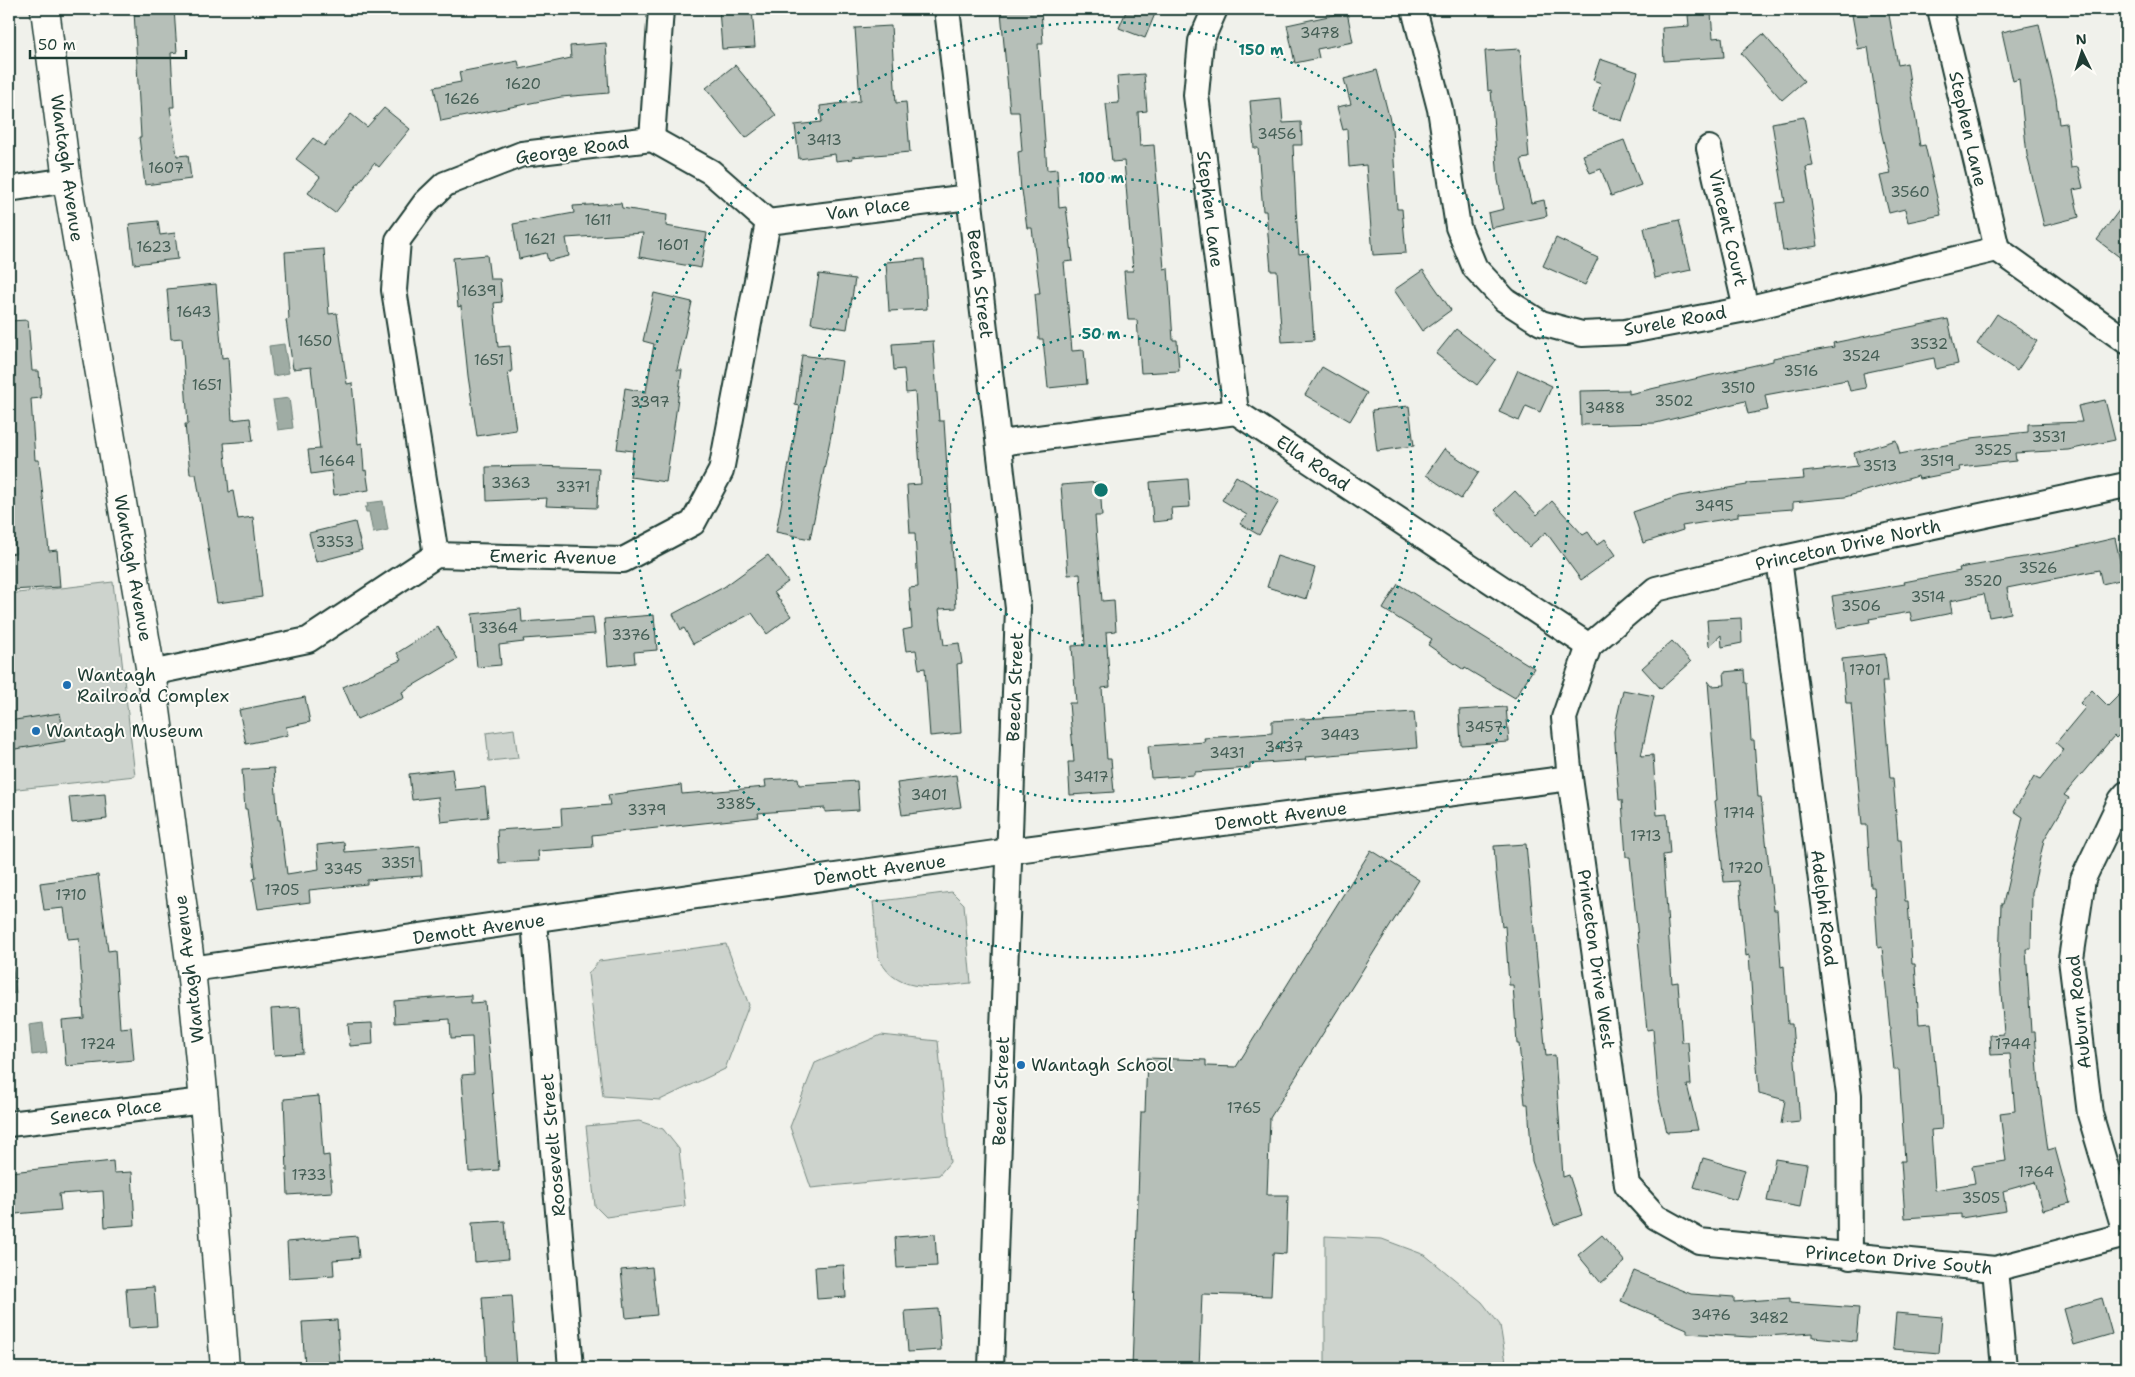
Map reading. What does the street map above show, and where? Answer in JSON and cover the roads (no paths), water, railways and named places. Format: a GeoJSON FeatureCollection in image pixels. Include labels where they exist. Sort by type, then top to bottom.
{"type":"FeatureCollection","features":[{"type":"Feature","properties":{"kind":"main road","name":"Wantagh Avenue"},"geometry":{"type":"LineString","coordinates":[[45,9],[67,180],[151,672],[190,969],[204,1100],[225,1368]]}},
{"type":"Feature","properties":{"kind":"street"},"geometry":{"type":"LineString","coordinates":[[652,139],[661,9]]}},
{"type":"Feature","properties":{"kind":"street","name":"Beech Street"},"geometry":{"type":"LineString","coordinates":[[947,9],[1018,608],[991,1368]]}},
{"type":"Feature","properties":{"kind":"street","name":"Stephen Lane"},"geometry":{"type":"LineString","coordinates":[[1215,9],[1201,41],[1196,95],[1236,412]]}},
{"type":"Feature","properties":{"kind":"street","name":"Surele Road"},"geometry":{"type":"LineString","coordinates":[[1414,9],[1440,109],[1458,227],[1475,268],[1506,300],[1541,323],[1582,334],[1625,332],[1746,308],[1996,249]]}},
{"type":"Feature","properties":{"kind":"street","name":"Stephen Lane"},"geometry":{"type":"LineString","coordinates":[[1940,9],[1996,249]]}},
{"type":"Feature","properties":{"kind":"street","name":"George Road"},"geometry":{"type":"LineString","coordinates":[[436,554],[394,290],[398,240],[425,204],[445,184],[522,154],[652,139],[711,172],[768,222]]}},
{"type":"Feature","properties":{"kind":"street","name":"Vincent Court"},"geometry":{"type":"LineString","coordinates":[[1710,148],[1746,308]]}},
{"type":"Feature","properties":{"kind":"street"},"geometry":{"type":"LineString","coordinates":[[9,189],[67,180]]}},
{"type":"Feature","properties":{"kind":"street","name":"Van Place"},"geometry":{"type":"LineString","coordinates":[[768,222],[969,197]]}},
{"type":"Feature","properties":{"kind":"street","name":"Emeric Avenue"},"geometry":{"type":"LineString","coordinates":[[436,554],[623,560],[693,523],[721,471],[768,222]]}},
{"type":"Feature","properties":{"kind":"street"},"geometry":{"type":"LineString","coordinates":[[1996,249],[2126,341]]}},
{"type":"Feature","properties":{"kind":"street"},"geometry":{"type":"LineString","coordinates":[[1000,444],[1236,412]]}},
{"type":"Feature","properties":{"kind":"street","name":"Ella Road"},"geometry":{"type":"LineString","coordinates":[[1236,412],[1589,646]]}},
{"type":"Feature","properties":{"kind":"street","name":"Princeton Drive North"},"geometry":{"type":"LineString","coordinates":[[1589,646],[1656,590],[1779,559],[2126,485]]}},
{"type":"Feature","properties":{"kind":"street"},"geometry":{"type":"LineString","coordinates":[[151,672],[308,640],[436,554]]}},
{"type":"Feature","properties":{"kind":"street","name":"Adelphi Road"},"geometry":{"type":"LineString","coordinates":[[1779,559],[1849,1095],[1850,1257]]}},
{"type":"Feature","properties":{"kind":"street","name":"Princeton Drive West"},"geometry":{"type":"LineString","coordinates":[[1589,646],[1564,718],[1570,778],[1627,1185],[1656,1217],[1699,1241]]}},
{"type":"Feature","properties":{"kind":"street","name":"Demott Avenue"},"geometry":{"type":"LineString","coordinates":[[190,969],[534,921],[1009,851],[1570,778]]}},
{"type":"Feature","properties":{"kind":"street","name":"Auburn Road"},"geometry":{"type":"LineString","coordinates":[[2126,794],[2121,800],[2083,879],[2071,958],[2090,1114],[2126,1235]]}},
{"type":"Feature","properties":{"kind":"street","name":"Roosevelt Street"},"geometry":{"type":"LineString","coordinates":[[534,921],[571,1368]]}},
{"type":"Feature","properties":{"kind":"street","name":"Seneca Place"},"geometry":{"type":"LineString","coordinates":[[9,1124],[204,1100]]}},
{"type":"Feature","properties":{"kind":"street","name":"Princeton Drive South"},"geometry":{"type":"LineString","coordinates":[[1699,1241],[1995,1270],[2126,1235]]}},
{"type":"Feature","properties":{"kind":"street"},"geometry":{"type":"LineString","coordinates":[[1995,1270],[2004,1368]]}},
{"type":"Feature","properties":{"kind":"place","name":"Wantagh Railroad Complex"},"geometry":{"type":"Point","coordinates":[67,685]}},
{"type":"Feature","properties":{"kind":"place","name":"Wantagh Museum"},"geometry":{"type":"Point","coordinates":[36,731]}},
{"type":"Feature","properties":{"kind":"place","name":"Wantagh School"},"geometry":{"type":"Point","coordinates":[1021,1065]}}]}
